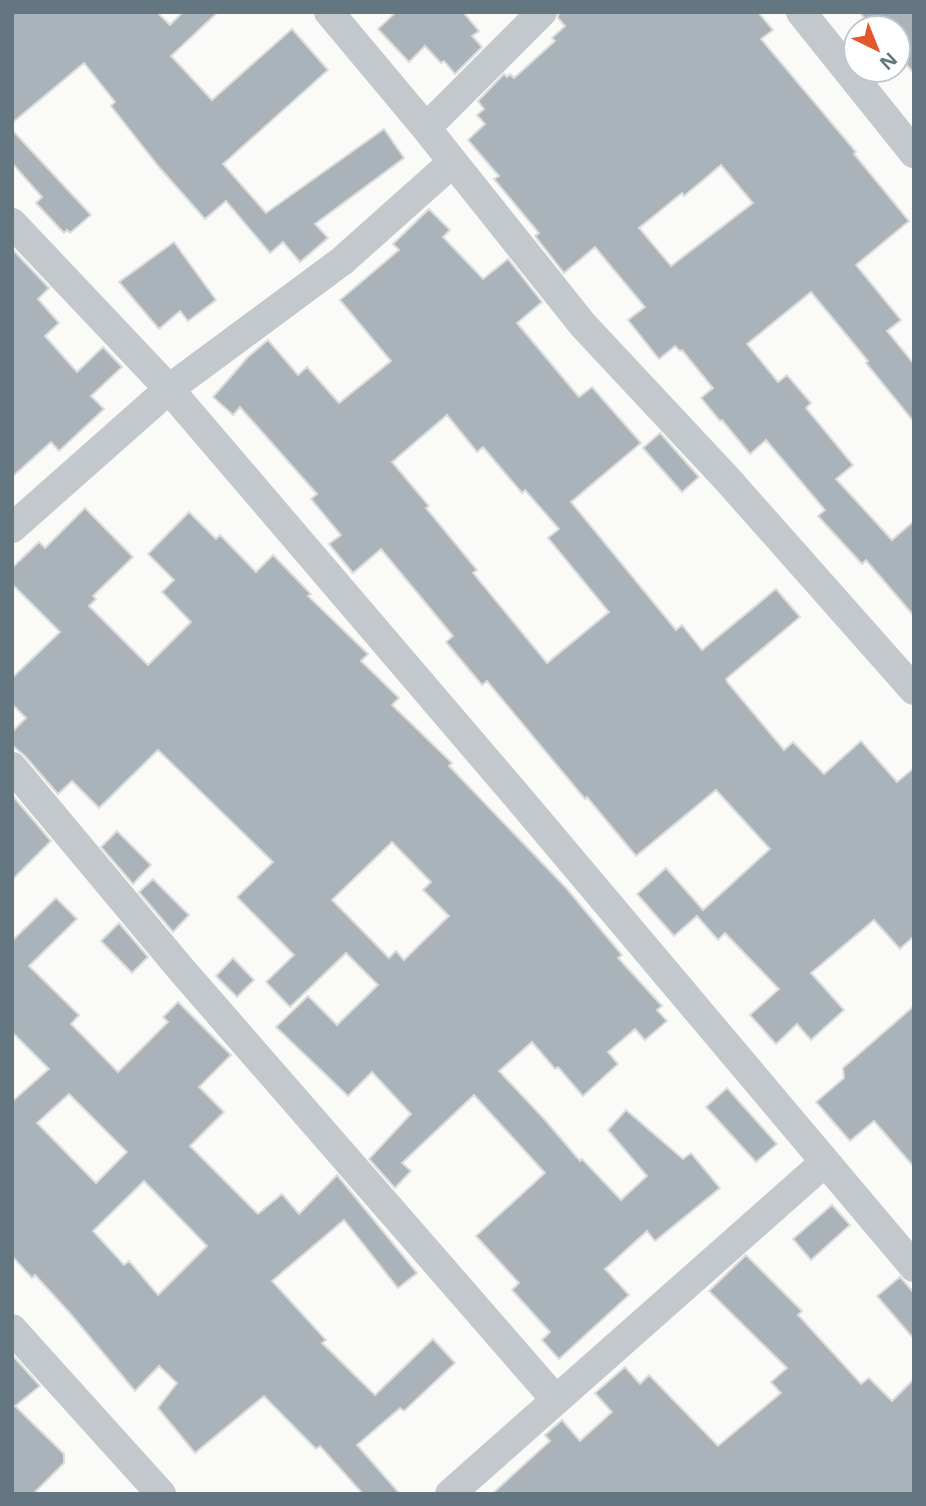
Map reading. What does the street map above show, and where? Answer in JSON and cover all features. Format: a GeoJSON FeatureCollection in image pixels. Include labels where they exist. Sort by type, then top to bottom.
{"type":"FeatureCollection","features":[{"type":"Feature","properties":{"kind":"street"},"geometry":{"type":"LineString","coordinates":[[329,12],[426,128],[583,325],[727,479],[914,691]]}},
{"type":"Feature","properties":{"kind":"street"},"geometry":{"type":"LineString","coordinates":[[426,128],[542,12]]}},
{"type":"Feature","properties":{"kind":"street"},"geometry":{"type":"LineString","coordinates":[[801,12],[914,153]]}},
{"type":"Feature","properties":{"kind":"street"},"geometry":{"type":"LineString","coordinates":[[12,528],[169,389],[342,261],[453,162]]}},
{"type":"Feature","properties":{"kind":"street"},"geometry":{"type":"LineString","coordinates":[[12,223],[169,389],[914,1267]]}},
{"type":"Feature","properties":{"kind":"street"},"geometry":{"type":"LineString","coordinates":[[12,767],[180,968],[556,1400]]}},
{"type":"Feature","properties":{"kind":"street"},"geometry":{"type":"LineString","coordinates":[[450,1494],[825,1162]]}},
{"type":"Feature","properties":{"kind":"street"},"geometry":{"type":"LineString","coordinates":[[12,1328],[162,1494]]}},
{"type":"Feature","properties":{"kind":"building"},"geometry":{"type":"Polygon","coordinates":[[[12,12],[157,12],[170,25],[183,12],[218,12],[171,56],[212,100],[292,29],[328,70],[223,164],[266,213],[384,129],[404,158],[315,224],[328,238],[300,262],[283,242],[270,253],[226,201],[205,219],[159,167],[111,106],[115,102],[84,63],[12,123],[12,12]]]}},
{"type":"Feature","properties":{"kind":"building"},"geometry":{"type":"Polygon","coordinates":[[[396,12],[463,12],[479,31],[472,36],[482,47],[455,74],[425,46],[409,62],[378,29],[396,12]]]}},
{"type":"Feature","properties":{"kind":"building"},"geometry":{"type":"Polygon","coordinates":[[[559,12],[758,12],[773,30],[761,39],[856,152],[854,154],[909,221],[856,265],[901,320],[887,331],[914,364],[914,422],[811,292],[747,344],[778,382],[787,375],[811,403],[806,408],[853,465],[836,479],[892,540],[914,521],[914,616],[866,560],[862,564],[818,516],[825,510],[766,440],[750,454],[722,420],[720,421],[701,398],[713,388],[682,350],[675,346],[659,359],[628,320],[645,307],[595,247],[564,273],[535,236],[539,233],[494,179],[499,176],[468,140],[485,124],[477,115],[484,109],[478,101],[504,74],[507,77],[510,74],[514,78],[555,41],[552,38],[565,26],[558,18],[559,12]],[[721,165],[639,228],[671,266],[753,203],[721,165]]]}},
{"type":"Feature","properties":{"kind":"building"},"geometry":{"type":"Polygon","coordinates":[[[859,12],[914,12],[914,73],[912,14],[859,12]]]}},
{"type":"Feature","properties":{"kind":"building"},"geometry":{"type":"Polygon","coordinates":[[[12,130],[91,215],[70,233],[67,230],[64,233],[36,203],[42,197],[12,163],[12,130]]]}},
{"type":"Feature","properties":{"kind":"building"},"geometry":{"type":"Polygon","coordinates":[[[429,209],[450,230],[443,237],[483,279],[508,259],[542,302],[517,323],[579,397],[592,387],[641,443],[571,502],[676,630],[682,625],[702,650],[776,589],[800,617],[726,679],[784,750],[793,742],[824,774],[861,741],[897,782],[914,768],[914,936],[900,949],[874,920],[811,973],[844,1010],[811,1040],[797,1024],[776,1044],[750,1015],[779,989],[725,933],[718,940],[697,916],[674,936],[637,894],[666,868],[703,910],[770,849],[716,790],[636,856],[487,681],[482,685],[446,642],[453,636],[381,549],[353,573],[329,544],[341,535],[311,499],[317,494],[240,407],[233,415],[213,397],[248,357],[268,340],[298,375],[307,367],[339,403],[391,361],[340,300],[399,250],[393,244],[429,209]],[[447,415],[392,462],[477,570],[473,573],[547,663],[609,612],[548,538],[559,529],[525,490],[522,493],[483,447],[477,452],[447,415]]]}},
{"type":"Feature","properties":{"kind":"building"},"geometry":{"type":"Polygon","coordinates":[[[174,242],[216,300],[188,321],[180,311],[159,329],[119,282],[174,242]]]}},
{"type":"Feature","properties":{"kind":"building"},"geometry":{"type":"Polygon","coordinates":[[[12,249],[49,288],[38,299],[59,323],[45,336],[77,372],[103,347],[122,367],[91,396],[104,409],[59,451],[51,442],[12,477],[12,249]]]}},
{"type":"Feature","properties":{"kind":"building"},"geometry":{"type":"Polygon","coordinates":[[[660,433],[699,477],[682,492],[643,448],[660,433]]]}},
{"type":"Feature","properties":{"kind":"building"},"geometry":{"type":"Polygon","coordinates":[[[85,508],[133,557],[93,596],[96,599],[89,606],[148,665],[191,622],[162,592],[174,580],[148,554],[189,512],[216,539],[220,535],[256,572],[273,555],[311,594],[308,596],[368,654],[361,661],[399,698],[392,705],[452,763],[449,766],[567,889],[622,955],[618,958],[662,1006],[657,1010],[667,1021],[645,1040],[635,1029],[608,1052],[618,1064],[583,1096],[532,1042],[499,1071],[580,1161],[582,1159],[621,1200],[647,1176],[608,1130],[626,1110],[683,1159],[691,1153],[720,1188],[655,1241],[647,1231],[605,1269],[629,1295],[559,1359],[542,1340],[550,1332],[512,1290],[519,1283],[476,1236],[545,1173],[474,1095],[402,1163],[411,1171],[395,1188],[369,1159],[411,1114],[372,1072],[348,1096],[276,1027],[308,996],[337,1025],[378,985],[346,953],[290,1007],[266,982],[294,955],[237,897],[273,862],[158,750],[99,808],[72,781],[58,794],[12,745],[12,732],[26,718],[12,704],[12,678],[60,632],[12,584],[12,568],[39,542],[45,548],[85,508]],[[392,842],[332,900],[389,958],[396,951],[404,960],[449,916],[423,890],[431,882],[392,842]]]}},
{"type":"Feature","properties":{"kind":"building"},"geometry":{"type":"Polygon","coordinates":[[[12,795],[51,841],[12,880],[12,795]]]}},
{"type":"Feature","properties":{"kind":"building"},"geometry":{"type":"Polygon","coordinates":[[[117,831],[151,865],[133,884],[101,847],[117,831]]]}},
{"type":"Feature","properties":{"kind":"building"},"geometry":{"type":"Polygon","coordinates":[[[153,879],[189,915],[173,932],[139,892],[153,879]]]}},
{"type":"Feature","properties":{"kind":"building"},"geometry":{"type":"Polygon","coordinates":[[[56,898],[77,919],[29,966],[79,1015],[71,1024],[118,1072],[168,1022],[163,1017],[178,1002],[231,1055],[199,1087],[224,1112],[190,1146],[258,1214],[282,1194],[299,1214],[337,1175],[417,1273],[398,1288],[344,1220],[272,1281],[326,1340],[322,1343],[375,1395],[433,1339],[455,1363],[404,1411],[400,1408],[357,1445],[400,1494],[363,1494],[320,1446],[316,1449],[264,1396],[195,1453],[158,1408],[177,1383],[159,1366],[135,1391],[69,1312],[35,1275],[32,1278],[12,1256],[12,1098],[14,1100],[49,1069],[12,1032],[12,941],[56,898]],[[69,1094],[37,1123],[96,1183],[127,1152],[69,1094]],[[144,1181],[93,1231],[124,1265],[129,1261],[158,1295],[207,1246],[144,1181]]]}},
{"type":"Feature","properties":{"kind":"building"},"geometry":{"type":"Polygon","coordinates":[[[119,923],[148,957],[132,973],[101,941],[119,923]]]}},
{"type":"Feature","properties":{"kind":"building"},"geometry":{"type":"Polygon","coordinates":[[[233,958],[254,980],[237,997],[216,976],[233,958]]]}},
{"type":"Feature","properties":{"kind":"building"},"geometry":{"type":"Polygon","coordinates":[[[914,1006],[914,1167],[874,1121],[850,1141],[816,1102],[844,1078],[843,1068],[914,1006]]]}},
{"type":"Feature","properties":{"kind":"building"},"geometry":{"type":"Polygon","coordinates":[[[727,1088],[777,1144],[756,1162],[706,1107],[727,1088]]]}},
{"type":"Feature","properties":{"kind":"building"},"geometry":{"type":"Polygon","coordinates":[[[832,1205],[850,1225],[811,1260],[793,1239],[832,1205]]]}},
{"type":"Feature","properties":{"kind":"building"},"geometry":{"type":"Polygon","coordinates":[[[746,1255],[802,1311],[798,1315],[861,1384],[869,1378],[892,1401],[914,1379],[914,1494],[492,1494],[550,1441],[545,1435],[562,1420],[580,1441],[612,1412],[595,1393],[625,1367],[640,1384],[649,1375],[718,1446],[781,1393],[771,1382],[787,1368],[709,1291],[746,1255]]]}},
{"type":"Feature","properties":{"kind":"building"},"geometry":{"type":"Polygon","coordinates":[[[900,1277],[914,1293],[914,1339],[877,1296],[900,1277]]]}},
{"type":"Feature","properties":{"kind":"building"},"geometry":{"type":"Polygon","coordinates":[[[12,1355],[40,1386],[15,1406],[64,1454],[64,1463],[33,1494],[12,1494],[12,1355]]]}}]}
